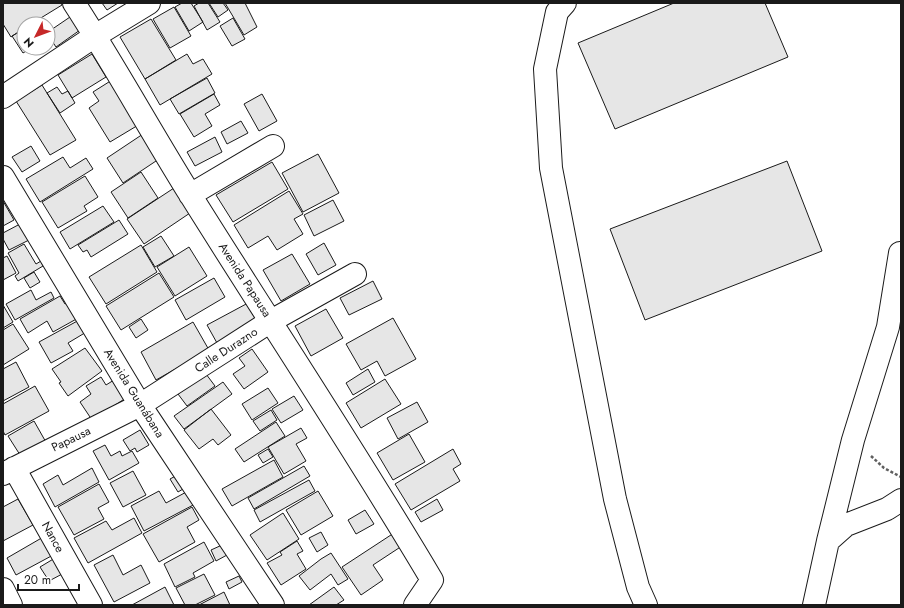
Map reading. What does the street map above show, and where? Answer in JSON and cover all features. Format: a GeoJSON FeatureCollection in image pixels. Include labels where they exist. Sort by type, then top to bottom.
{"type":"FeatureCollection","features":[{"type":"Feature","properties":{"kind":"street","name":"Avenida Papausa"},"geometry":{"type":"LineString","coordinates":[[74,3],[96,36],[190,195],[271,321],[432,580],[415,605]]}},
{"type":"Feature","properties":{"kind":"street"},"geometry":{"type":"LineString","coordinates":[[3,97],[149,3]]}},
{"type":"Feature","properties":{"kind":"street"},"geometry":{"type":"LineString","coordinates":[[564,3],[557,12],[545,69],[551,168],[615,499],[638,587],[646,605]]}},
{"type":"Feature","properties":{"kind":"street"},"geometry":{"type":"LineString","coordinates":[[190,195],[273,146]]}},
{"type":"Feature","properties":{"kind":"street","name":"Avenida Guanábana"},"geometry":{"type":"LineString","coordinates":[[3,177],[140,405],[273,605]]}},
{"type":"Feature","properties":{"kind":"street"},"geometry":{"type":"LineString","coordinates":[[814,605],[853,440],[888,327],[900,253]]}},
{"type":"Feature","properties":{"kind":"street","name":"Calle Durazno"},"geometry":{"type":"LineString","coordinates":[[140,405],[271,321],[355,274]]}},
{"type":"Feature","properties":{"kind":"street","name":"Papausa"},"geometry":{"type":"LineString","coordinates":[[8,471],[140,405]]}},
{"type":"Feature","properties":{"kind":"street","name":"Nance"},"geometry":{"type":"LineString","coordinates":[[8,471],[91,605]]}},
{"type":"Feature","properties":{"kind":"street"},"geometry":{"type":"LineString","coordinates":[[828,541],[846,525],[887,509],[901,500]]}},
{"type":"Feature","properties":{"kind":"street"},"geometry":{"type":"LineString","coordinates":[[3,589],[11,605]]}},
{"type":"Feature","properties":{"kind":"path"},"geometry":{"type":"LineString","coordinates":[[853,440],[884,468],[901,477]]}},
{"type":"Feature","properties":{"kind":"building"},"geometry":{"type":"Polygon","coordinates":[[[61,3],[62,5],[44,16],[16,16],[16,34],[11,37],[3,24],[3,4],[61,3]]]}},
{"type":"Feature","properties":{"kind":"building"},"geometry":{"type":"Polygon","coordinates":[[[102,3],[118,3],[107,10],[102,3]]]}},
{"type":"Feature","properties":{"kind":"building"},"geometry":{"type":"Polygon","coordinates":[[[182,3],[191,3],[203,22],[189,31],[175,7],[182,3]]]}},
{"type":"Feature","properties":{"kind":"building"},"geometry":{"type":"Polygon","coordinates":[[[199,3],[208,3],[220,22],[207,30],[194,6],[199,3]]]}},
{"type":"Feature","properties":{"kind":"building"},"geometry":{"type":"Polygon","coordinates":[[[209,3],[223,3],[228,10],[218,17],[209,3]]]}},
{"type":"Feature","properties":{"kind":"building"},"geometry":{"type":"Polygon","coordinates":[[[225,3],[245,3],[257,27],[244,35],[225,3]]]}},
{"type":"Feature","properties":{"kind":"building"},"geometry":{"type":"Polygon","coordinates":[[[674,3],[765,3],[788,57],[615,129],[578,43],[674,3]]]}},
{"type":"Feature","properties":{"kind":"building"},"geometry":{"type":"Polygon","coordinates":[[[174,7],[191,36],[170,48],[153,19],[174,7]]]}},
{"type":"Feature","properties":{"kind":"building"},"geometry":{"type":"Polygon","coordinates":[[[70,17],[80,30],[56,47],[56,27],[70,17]]]}},
{"type":"Feature","properties":{"kind":"building"},"geometry":{"type":"Polygon","coordinates":[[[233,18],[245,39],[232,46],[220,26],[233,18]]]}},
{"type":"Feature","properties":{"kind":"building"},"geometry":{"type":"Polygon","coordinates":[[[151,19],[176,60],[145,79],[120,37],[151,19]]]}},
{"type":"Feature","properties":{"kind":"building"},"geometry":{"type":"Polygon","coordinates":[[[16,34],[16,42],[12,36],[16,34]]]}},
{"type":"Feature","properties":{"kind":"building"},"geometry":{"type":"Polygon","coordinates":[[[92,54],[106,77],[72,98],[58,75],[92,54]]]}},
{"type":"Feature","properties":{"kind":"building"},"geometry":{"type":"Polygon","coordinates":[[[187,54],[193,64],[203,59],[212,74],[160,105],[145,79],[187,54]]]}},
{"type":"Feature","properties":{"kind":"building"},"geometry":{"type":"Polygon","coordinates":[[[207,78],[215,93],[179,114],[170,99],[207,78]]]}},
{"type":"Feature","properties":{"kind":"building"},"geometry":{"type":"Polygon","coordinates":[[[112,80],[140,124],[110,142],[89,108],[99,101],[93,92],[112,80]]]}},
{"type":"Feature","properties":{"kind":"building"},"geometry":{"type":"Polygon","coordinates":[[[42,85],[76,140],[50,155],[16,101],[42,85]]]}},
{"type":"Feature","properties":{"kind":"building"},"geometry":{"type":"Polygon","coordinates":[[[57,87],[62,94],[68,91],[75,103],[60,113],[47,93],[57,87]]]}},
{"type":"Feature","properties":{"kind":"building"},"geometry":{"type":"Polygon","coordinates":[[[214,94],[220,105],[205,114],[212,126],[194,137],[180,114],[214,94]]]}},
{"type":"Feature","properties":{"kind":"building"},"geometry":{"type":"Polygon","coordinates":[[[262,94],[277,121],[259,131],[244,104],[262,94]]]}},
{"type":"Feature","properties":{"kind":"building"},"geometry":{"type":"Polygon","coordinates":[[[241,121],[248,133],[227,144],[221,132],[241,121]]]}},
{"type":"Feature","properties":{"kind":"building"},"geometry":{"type":"Polygon","coordinates":[[[143,134],[159,159],[123,183],[107,158],[143,134]]]}},
{"type":"Feature","properties":{"kind":"building"},"geometry":{"type":"Polygon","coordinates":[[[215,137],[222,152],[195,166],[187,152],[215,137]]]}},
{"type":"Feature","properties":{"kind":"building"},"geometry":{"type":"Polygon","coordinates":[[[31,146],[40,161],[22,172],[12,157],[31,146]]]}},
{"type":"Feature","properties":{"kind":"building"},"geometry":{"type":"Polygon","coordinates":[[[318,154],[339,193],[303,212],[282,173],[318,154]]]}},
{"type":"Feature","properties":{"kind":"building"},"geometry":{"type":"Polygon","coordinates":[[[63,157],[70,168],[86,158],[93,169],[40,202],[26,179],[63,157]]]}},
{"type":"Feature","properties":{"kind":"building"},"geometry":{"type":"Polygon","coordinates":[[[787,161],[822,251],[645,320],[610,229],[787,161]]]}},
{"type":"Feature","properties":{"kind":"building"},"geometry":{"type":"Polygon","coordinates":[[[272,162],[288,189],[233,222],[216,195],[272,162]]]}},
{"type":"Feature","properties":{"kind":"building"},"geometry":{"type":"Polygon","coordinates":[[[141,172],[158,198],[128,218],[111,192],[141,172]]]}},
{"type":"Feature","properties":{"kind":"building"},"geometry":{"type":"Polygon","coordinates":[[[85,176],[98,197],[84,206],[87,211],[58,228],[42,202],[85,176]]]}},
{"type":"Feature","properties":{"kind":"building"},"geometry":{"type":"Polygon","coordinates":[[[174,188],[190,213],[144,244],[127,219],[174,188]]]}},
{"type":"Feature","properties":{"kind":"building"},"geometry":{"type":"Polygon","coordinates":[[[289,191],[303,214],[294,219],[303,234],[277,250],[268,236],[248,248],[234,225],[289,191]]]}},
{"type":"Feature","properties":{"kind":"building"},"geometry":{"type":"Polygon","coordinates":[[[333,200],[344,221],[314,236],[304,215],[333,200]]]}},
{"type":"Feature","properties":{"kind":"building"},"geometry":{"type":"Polygon","coordinates":[[[3,201],[14,220],[3,226],[3,201]]]}},
{"type":"Feature","properties":{"kind":"building"},"geometry":{"type":"Polygon","coordinates":[[[103,206],[114,222],[70,249],[60,232],[103,206]]]}},
{"type":"Feature","properties":{"kind":"building"},"geometry":{"type":"Polygon","coordinates":[[[119,220],[128,234],[91,257],[87,250],[83,252],[78,245],[119,220]]]}},
{"type":"Feature","properties":{"kind":"building"},"geometry":{"type":"Polygon","coordinates":[[[20,224],[29,240],[9,250],[3,239],[3,233],[20,224]]]}},
{"type":"Feature","properties":{"kind":"building"},"geometry":{"type":"Polygon","coordinates":[[[161,236],[174,256],[155,267],[143,247],[161,236]]]}},
{"type":"Feature","properties":{"kind":"building"},"geometry":{"type":"Polygon","coordinates":[[[324,243],[336,265],[318,275],[306,254],[324,243]]]}},
{"type":"Feature","properties":{"kind":"building"},"geometry":{"type":"Polygon","coordinates":[[[24,244],[36,264],[41,261],[43,266],[18,281],[15,276],[19,273],[8,253],[24,244]]]}},
{"type":"Feature","properties":{"kind":"building"},"geometry":{"type":"Polygon","coordinates":[[[141,245],[157,272],[106,304],[89,277],[141,245]]]}},
{"type":"Feature","properties":{"kind":"building"},"geometry":{"type":"Polygon","coordinates":[[[189,247],[207,276],[175,296],[157,267],[189,247]]]}},
{"type":"Feature","properties":{"kind":"building"},"geometry":{"type":"Polygon","coordinates":[[[292,254],[310,284],[281,301],[263,270],[292,254]]]}},
{"type":"Feature","properties":{"kind":"building"},"geometry":{"type":"Polygon","coordinates":[[[7,256],[16,273],[3,280],[3,258],[7,256]]]}},
{"type":"Feature","properties":{"kind":"building"},"geometry":{"type":"Polygon","coordinates":[[[34,272],[40,282],[30,288],[24,278],[34,272]]]}},
{"type":"Feature","properties":{"kind":"building"},"geometry":{"type":"Polygon","coordinates":[[[159,273],[174,297],[121,330],[106,306],[159,273]]]}},
{"type":"Feature","properties":{"kind":"building"},"geometry":{"type":"Polygon","coordinates":[[[214,278],[225,297],[186,320],[175,300],[214,278]]]}},
{"type":"Feature","properties":{"kind":"building"},"geometry":{"type":"Polygon","coordinates":[[[373,281],[382,299],[349,315],[340,298],[373,281]]]}},
{"type":"Feature","properties":{"kind":"building"},"geometry":{"type":"Polygon","coordinates":[[[31,290],[36,300],[51,292],[54,298],[15,320],[6,304],[31,290]]]}},
{"type":"Feature","properties":{"kind":"building"},"geometry":{"type":"Polygon","coordinates":[[[60,296],[65,304],[71,301],[80,317],[53,332],[47,321],[28,333],[20,319],[60,296]]]}},
{"type":"Feature","properties":{"kind":"building"},"geometry":{"type":"Polygon","coordinates":[[[248,303],[258,320],[217,343],[207,325],[248,303]]]}},
{"type":"Feature","properties":{"kind":"building"},"geometry":{"type":"Polygon","coordinates":[[[3,305],[13,322],[3,328],[3,305]]]}},
{"type":"Feature","properties":{"kind":"building"},"geometry":{"type":"Polygon","coordinates":[[[326,309],[343,338],[311,356],[295,326],[326,309]]]}},
{"type":"Feature","properties":{"kind":"building"},"geometry":{"type":"Polygon","coordinates":[[[393,318],[416,359],[385,376],[377,361],[361,370],[346,344],[393,318]]]}},
{"type":"Feature","properties":{"kind":"building"},"geometry":{"type":"Polygon","coordinates":[[[81,319],[88,331],[68,343],[73,351],[51,363],[39,342],[81,319]]]}},
{"type":"Feature","properties":{"kind":"building"},"geometry":{"type":"Polygon","coordinates":[[[141,319],[148,330],[136,338],[129,327],[141,319]]]}},
{"type":"Feature","properties":{"kind":"building"},"geometry":{"type":"Polygon","coordinates":[[[193,322],[209,350],[156,380],[141,352],[193,322]]]}},
{"type":"Feature","properties":{"kind":"building"},"geometry":{"type":"Polygon","coordinates":[[[13,324],[29,349],[3,365],[3,330],[13,324]]]}},
{"type":"Feature","properties":{"kind":"building"},"geometry":{"type":"Polygon","coordinates":[[[85,348],[102,371],[68,396],[52,369],[85,348]]]}},
{"type":"Feature","properties":{"kind":"building"},"geometry":{"type":"Polygon","coordinates":[[[252,349],[268,372],[244,389],[233,374],[245,366],[239,358],[252,349]]]}},
{"type":"Feature","properties":{"kind":"building"},"geometry":{"type":"Polygon","coordinates":[[[16,362],[29,387],[3,401],[3,369],[16,362]]]}},
{"type":"Feature","properties":{"kind":"building"},"geometry":{"type":"Polygon","coordinates":[[[368,369],[375,382],[353,395],[346,383],[368,369]]]}},
{"type":"Feature","properties":{"kind":"building"},"geometry":{"type":"Polygon","coordinates":[[[206,374],[215,386],[187,406],[178,394],[206,374]]]}},
{"type":"Feature","properties":{"kind":"building"},"geometry":{"type":"Polygon","coordinates":[[[101,377],[106,385],[114,380],[126,398],[92,420],[80,402],[91,394],[86,386],[101,377]]]}},
{"type":"Feature","properties":{"kind":"building"},"geometry":{"type":"Polygon","coordinates":[[[385,379],[401,404],[361,428],[346,403],[385,379]]]}},
{"type":"Feature","properties":{"kind":"building"},"geometry":{"type":"Polygon","coordinates":[[[223,382],[232,394],[184,429],[174,416],[223,382]]]}},
{"type":"Feature","properties":{"kind":"building"},"geometry":{"type":"Polygon","coordinates":[[[35,386],[49,411],[5,435],[3,431],[3,404],[35,386]]]}},
{"type":"Feature","properties":{"kind":"building"},"geometry":{"type":"Polygon","coordinates":[[[268,388],[278,403],[252,420],[242,404],[268,388]]]}},
{"type":"Feature","properties":{"kind":"building"},"geometry":{"type":"Polygon","coordinates":[[[294,396],[303,410],[281,423],[272,409],[294,396]]]}},
{"type":"Feature","properties":{"kind":"building"},"geometry":{"type":"Polygon","coordinates":[[[417,402],[428,422],[398,439],[387,418],[417,402]]]}},
{"type":"Feature","properties":{"kind":"building"},"geometry":{"type":"Polygon","coordinates":[[[211,409],[231,435],[218,445],[213,439],[199,449],[184,430],[211,409]]]}},
{"type":"Feature","properties":{"kind":"building"},"geometry":{"type":"Polygon","coordinates":[[[271,410],[277,420],[260,431],[253,421],[271,410]]]}},
{"type":"Feature","properties":{"kind":"building"},"geometry":{"type":"Polygon","coordinates":[[[34,421],[47,444],[22,458],[8,436],[34,421]]]}},
{"type":"Feature","properties":{"kind":"building"},"geometry":{"type":"Polygon","coordinates":[[[276,422],[285,436],[244,462],[235,449],[276,422]]]}},
{"type":"Feature","properties":{"kind":"building"},"geometry":{"type":"Polygon","coordinates":[[[301,428],[307,438],[296,444],[306,461],[284,474],[268,447],[301,428]]]}},
{"type":"Feature","properties":{"kind":"building"},"geometry":{"type":"Polygon","coordinates":[[[140,430],[149,445],[137,452],[135,448],[130,451],[123,440],[140,430]]]}},
{"type":"Feature","properties":{"kind":"building"},"geometry":{"type":"Polygon","coordinates":[[[409,434],[425,462],[393,480],[377,453],[409,434]]]}},
{"type":"Feature","properties":{"kind":"building"},"geometry":{"type":"Polygon","coordinates":[[[105,445],[111,456],[120,451],[122,456],[132,451],[139,463],[109,480],[93,451],[105,445]]]}},
{"type":"Feature","properties":{"kind":"building"},"geometry":{"type":"Polygon","coordinates":[[[268,449],[273,457],[263,463],[258,455],[268,449]]]}},
{"type":"Feature","properties":{"kind":"building"},"geometry":{"type":"Polygon","coordinates":[[[453,449],[461,464],[453,469],[460,481],[411,510],[395,484],[453,449]]]}},
{"type":"Feature","properties":{"kind":"building"},"geometry":{"type":"Polygon","coordinates":[[[274,460],[283,477],[232,506],[222,489],[274,460]]]}},
{"type":"Feature","properties":{"kind":"building"},"geometry":{"type":"Polygon","coordinates":[[[304,466],[310,476],[254,509],[248,498],[304,466]]]}},
{"type":"Feature","properties":{"kind":"building"},"geometry":{"type":"Polygon","coordinates":[[[92,468],[99,482],[55,507],[43,484],[58,475],[63,485],[92,468]]]}},
{"type":"Feature","properties":{"kind":"building"},"geometry":{"type":"Polygon","coordinates":[[[133,471],[146,495],[123,507],[110,483],[133,471]]]}},
{"type":"Feature","properties":{"kind":"building"},"geometry":{"type":"Polygon","coordinates":[[[181,473],[188,486],[178,492],[170,479],[181,473]]]}},
{"type":"Feature","properties":{"kind":"building"},"geometry":{"type":"Polygon","coordinates":[[[309,480],[315,491],[260,522],[254,510],[309,480]]]}},
{"type":"Feature","properties":{"kind":"building"},"geometry":{"type":"Polygon","coordinates":[[[99,484],[109,502],[98,508],[104,519],[74,535],[58,507],[99,484]]]}},
{"type":"Feature","properties":{"kind":"building"},"geometry":{"type":"Polygon","coordinates":[[[190,490],[197,503],[144,531],[131,506],[159,491],[166,503],[190,490]]]}},
{"type":"Feature","properties":{"kind":"building"},"geometry":{"type":"Polygon","coordinates":[[[318,491],[333,516],[301,535],[286,510],[318,491]]]}},
{"type":"Feature","properties":{"kind":"building"},"geometry":{"type":"Polygon","coordinates":[[[18,499],[33,525],[3,541],[3,507],[18,499]]]}},
{"type":"Feature","properties":{"kind":"building"},"geometry":{"type":"Polygon","coordinates":[[[437,499],[443,510],[421,522],[415,512],[437,499]]]}},
{"type":"Feature","properties":{"kind":"building"},"geometry":{"type":"Polygon","coordinates":[[[192,507],[199,520],[187,527],[195,542],[159,562],[143,534],[192,507]]]}},
{"type":"Feature","properties":{"kind":"building"},"geometry":{"type":"Polygon","coordinates":[[[365,510],[374,524],[356,534],[348,520],[365,510]]]}},
{"type":"Feature","properties":{"kind":"building"},"geometry":{"type":"Polygon","coordinates":[[[283,513],[299,539],[267,560],[250,535],[283,513]]]}},
{"type":"Feature","properties":{"kind":"building"},"geometry":{"type":"Polygon","coordinates":[[[134,518],[142,533],[88,563],[74,538],[106,521],[112,530],[134,518]]]}},
{"type":"Feature","properties":{"kind":"building"},"geometry":{"type":"Polygon","coordinates":[[[397,531],[405,544],[373,565],[383,580],[361,595],[342,567],[397,531]]]}},
{"type":"Feature","properties":{"kind":"building"},"geometry":{"type":"Polygon","coordinates":[[[321,532],[328,545],[317,552],[309,538],[321,532]]]}},
{"type":"Feature","properties":{"kind":"building"},"geometry":{"type":"Polygon","coordinates":[[[45,536],[55,554],[16,575],[7,558],[45,536]]]}},
{"type":"Feature","properties":{"kind":"building"},"geometry":{"type":"Polygon","coordinates":[[[297,541],[303,551],[297,554],[306,569],[281,585],[267,563],[282,555],[280,552],[297,541]]]}},
{"type":"Feature","properties":{"kind":"building"},"geometry":{"type":"Polygon","coordinates":[[[204,542],[214,561],[193,573],[195,577],[175,587],[164,564],[204,542]]]}},
{"type":"Feature","properties":{"kind":"building"},"geometry":{"type":"Polygon","coordinates":[[[222,545],[227,555],[216,561],[211,550],[222,545]]]}},
{"type":"Feature","properties":{"kind":"building"},"geometry":{"type":"Polygon","coordinates":[[[331,553],[348,579],[338,585],[331,574],[310,590],[299,576],[331,553]]]}},
{"type":"Feature","properties":{"kind":"building"},"geometry":{"type":"Polygon","coordinates":[[[113,555],[123,575],[141,565],[150,583],[114,602],[94,565],[113,555]]]}},
{"type":"Feature","properties":{"kind":"building"},"geometry":{"type":"Polygon","coordinates":[[[55,558],[64,573],[49,581],[40,567],[55,558]]]}},
{"type":"Feature","properties":{"kind":"building"},"geometry":{"type":"Polygon","coordinates":[[[204,574],[215,595],[195,605],[185,605],[176,588],[204,574]]]}},
{"type":"Feature","properties":{"kind":"building"},"geometry":{"type":"Polygon","coordinates":[[[239,576],[242,582],[229,589],[226,582],[239,576]]]}},
{"type":"Feature","properties":{"kind":"building"},"geometry":{"type":"Polygon","coordinates":[[[165,587],[174,605],[132,605],[165,587]]]}},
{"type":"Feature","properties":{"kind":"building"},"geometry":{"type":"Polygon","coordinates":[[[334,587],[344,600],[336,605],[309,605],[334,587]]]}},
{"type":"Feature","properties":{"kind":"building"},"geometry":{"type":"Polygon","coordinates":[[[224,592],[230,605],[199,605],[224,592]]]}}]}
